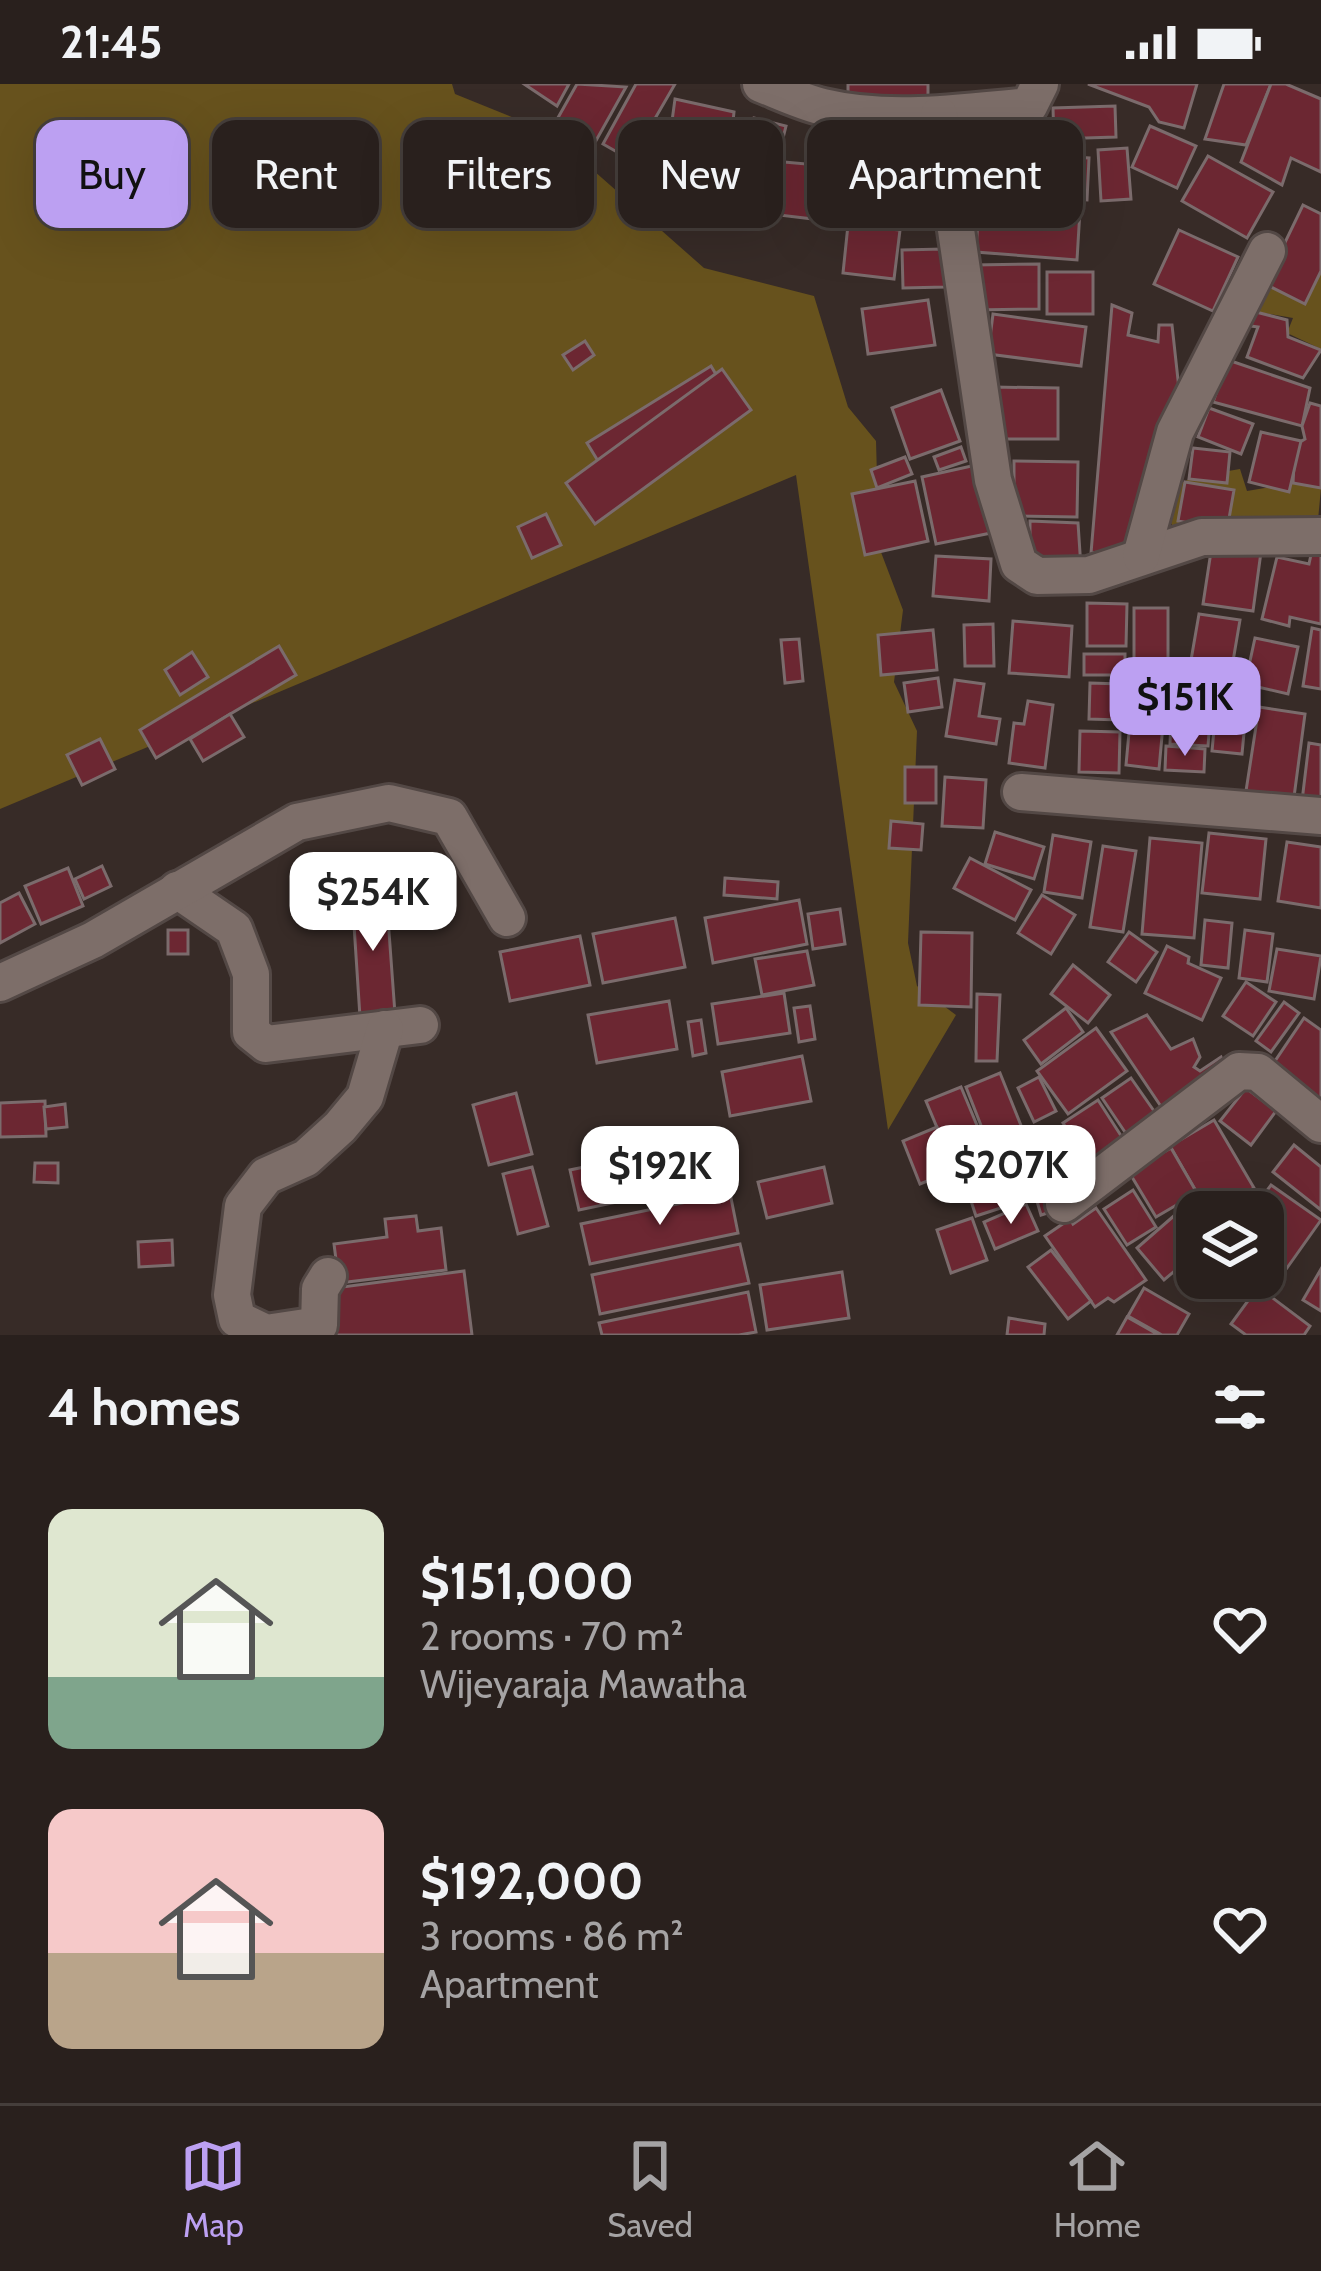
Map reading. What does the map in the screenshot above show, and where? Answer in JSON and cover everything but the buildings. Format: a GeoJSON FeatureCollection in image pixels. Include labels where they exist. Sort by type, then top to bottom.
{"type":"FeatureCollection","features":[{"type":"Feature","properties":{"kind":"street"},"geometry":{"type":"LineString","coordinates":[[761,84],[822,107],[939,115],[1029,106],[1040,84]]}},
{"type":"Feature","properties":{"kind":"street"},"geometry":{"type":"LineString","coordinates":[[939,115],[993,480],[1019,563],[1037,577],[1055,578],[1089,574],[1202,537],[1321,536]]}},
{"type":"Feature","properties":{"kind":"street"},"geometry":{"type":"LineString","coordinates":[[1141,556],[1175,432],[1267,251]]}},
{"type":"Feature","properties":{"kind":"street"},"geometry":{"type":"LineString","coordinates":[[1021,792],[1321,817]]}},
{"type":"Feature","properties":{"kind":"street"},"geometry":{"type":"LineString","coordinates":[[0,982],[93,940],[298,822],[389,803],[449,817],[507,918]]}},
{"type":"Feature","properties":{"kind":"street"},"geometry":{"type":"LineString","coordinates":[[177,890],[234,929],[251,974],[251,1032],[266,1044],[403,1027],[364,1097],[340,1127],[306,1158],[266,1176],[243,1206],[232,1295],[237,1319],[260,1334],[319,1325],[320,1289],[328,1276]]}},
{"type":"Feature","properties":{"kind":"street"},"geometry":{"type":"LineString","coordinates":[[1064,1204],[1239,1071],[1258,1072],[1321,1124]]}},
{"type":"Feature","properties":{"kind":"shaded area"},"geometry":{"type":"Polygon","coordinates":[[[0,84],[452,84],[455,94],[519,120],[403,120],[403,228],[594,228],[594,171],[618,192],[618,228],[659,228],[704,268],[814,296],[848,407],[876,441],[879,547],[903,610],[894,682],[917,731],[908,943],[917,986],[956,1015],[888,1130],[796,475],[0,809],[0,84]]]}},
{"type":"Feature","properties":{"kind":"shaded area"},"geometry":{"type":"Polygon","coordinates":[[[1318,271],[1321,349],[1287,333],[1293,318],[1252,311],[1265,284],[1305,304],[1318,271]]]}},
{"type":"Feature","properties":{"kind":"shaded area"},"geometry":{"type":"Polygon","coordinates":[[[1240,469],[1247,491],[1293,483],[1321,488],[1318,520],[1178,534],[1165,514],[1168,490],[1193,477],[1240,469]]]}}]}
